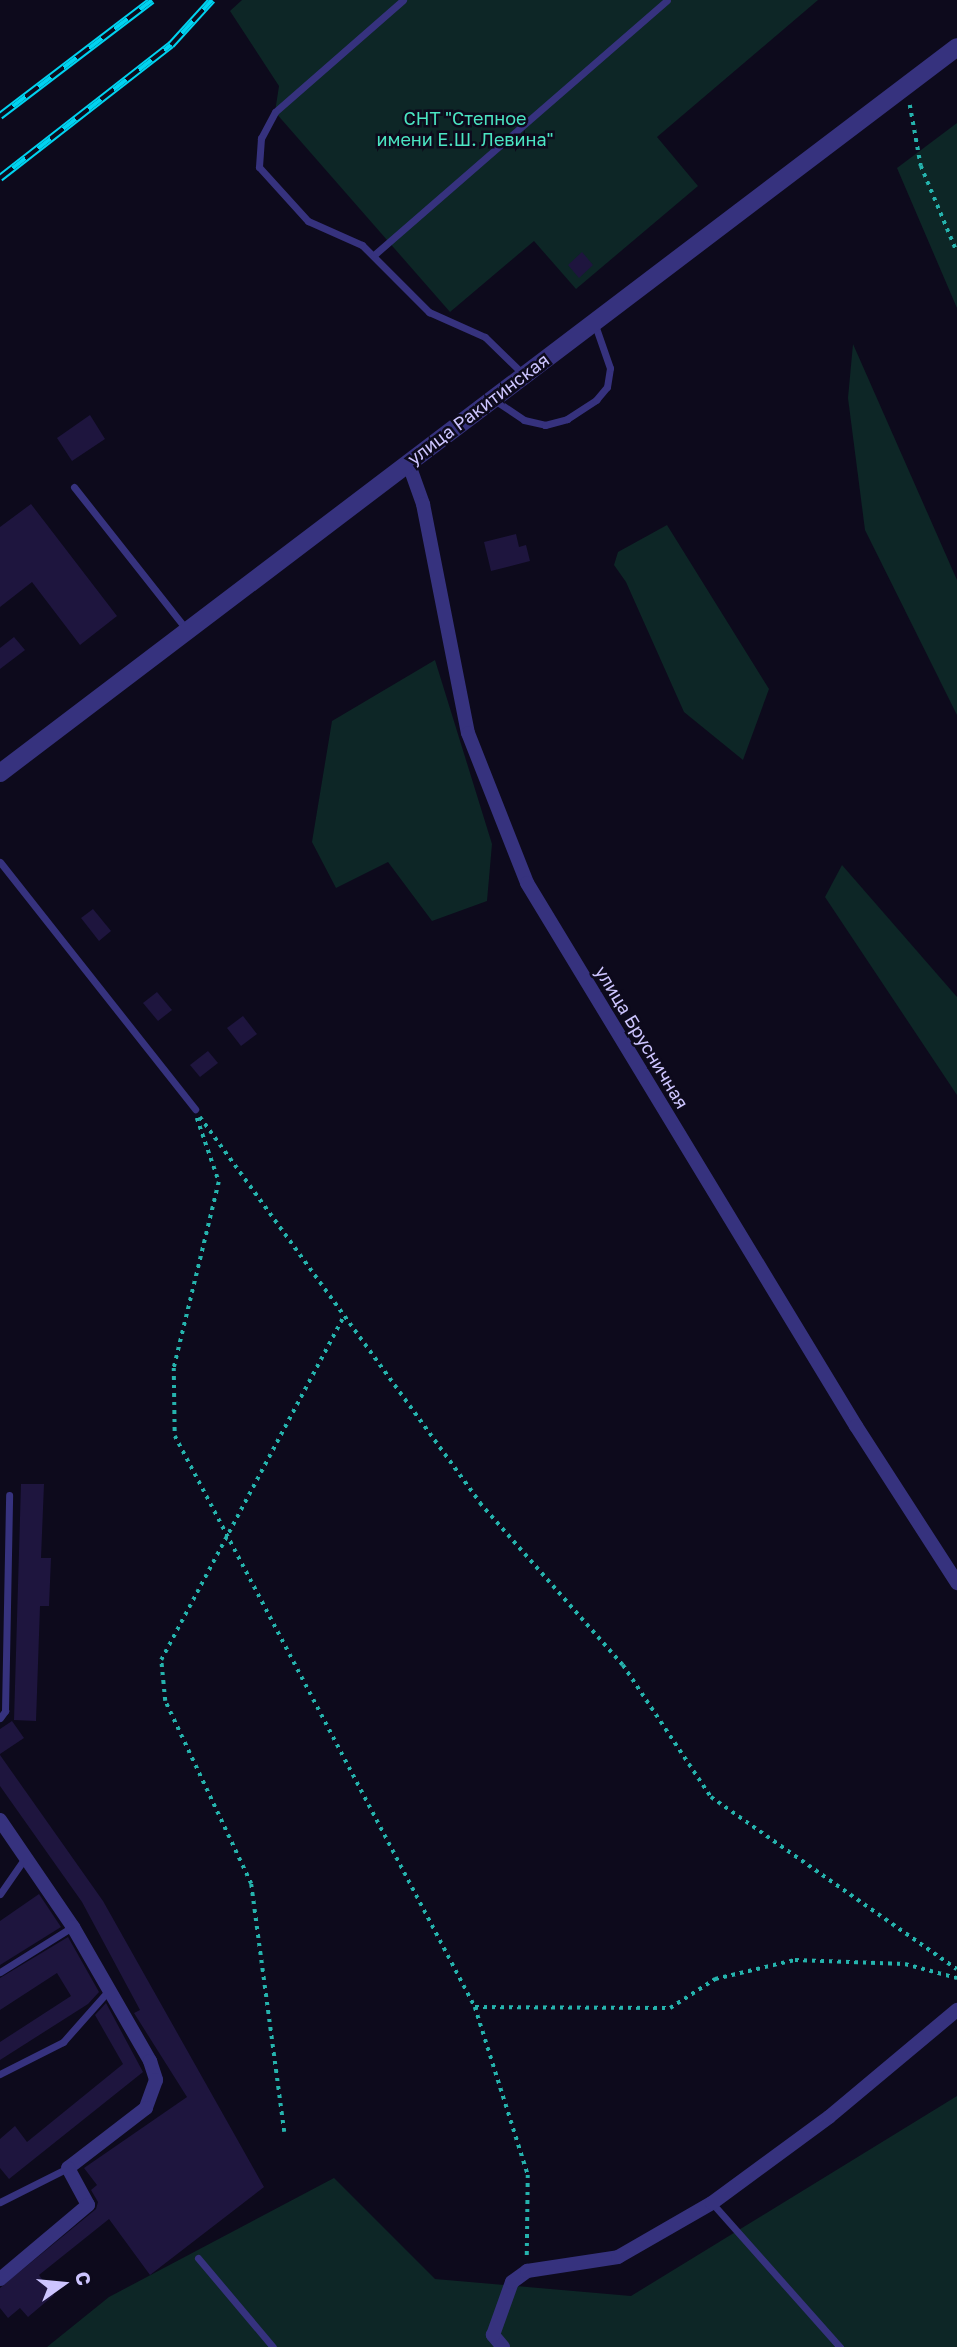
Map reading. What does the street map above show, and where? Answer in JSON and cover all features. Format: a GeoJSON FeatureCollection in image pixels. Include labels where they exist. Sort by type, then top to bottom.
{"type":"FeatureCollection","features":[{"type":"Feature","properties":{"kind":"street","name":"улица Ракитинская"},"geometry":{"type":"LineString","coordinates":[[0,773],[957,47]]}},
{"type":"Feature","properties":{"kind":"street","name":"улица Брусничная"},"geometry":{"type":"LineString","coordinates":[[408,462],[423,504],[468,733],[527,883],[842,1403],[957,1583]]}},
{"type":"Feature","properties":{"kind":"street"},"geometry":{"type":"LineString","coordinates":[[0,1820],[73,1927],[150,2061],[156,2080],[146,2108],[68,2168],[88,2204],[0,2279]]}},
{"type":"Feature","properties":{"kind":"street"},"geometry":{"type":"LineString","coordinates":[[503,2347],[493,2335],[512,2282],[527,2271],[618,2257],[712,2203],[829,2117],[957,2010]]}},
{"type":"Feature","properties":{"kind":"lane"},"geometry":{"type":"LineString","coordinates":[[403,0],[275,112],[257,153],[268,180],[308,221],[362,245],[429,312],[485,337],[523,374]]}},
{"type":"Feature","properties":{"kind":"lane"},"geometry":{"type":"LineString","coordinates":[[374,255],[667,0]]}},
{"type":"Feature","properties":{"kind":"lane"},"geometry":{"type":"LineString","coordinates":[[492,398],[524,420],[545,425],[567,419],[596,400],[607,387],[610,368],[593,321]]}},
{"type":"Feature","properties":{"kind":"lane"},"geometry":{"type":"LineString","coordinates":[[74,487],[189,632]]}},
{"type":"Feature","properties":{"kind":"lane"},"geometry":{"type":"LineString","coordinates":[[0,862],[195,1110]]}},
{"type":"Feature","properties":{"kind":"lane"},"geometry":{"type":"LineString","coordinates":[[0,1718],[5,1711],[4,1586],[9,1495]]}},
{"type":"Feature","properties":{"kind":"lane"},"geometry":{"type":"LineString","coordinates":[[0,1703],[5,1711]]}},
{"type":"Feature","properties":{"kind":"lane"},"geometry":{"type":"LineString","coordinates":[[0,1894],[26,1856]]}},
{"type":"Feature","properties":{"kind":"lane"},"geometry":{"type":"LineString","coordinates":[[0,1972],[73,1927]]}},
{"type":"Feature","properties":{"kind":"lane"},"geometry":{"type":"LineString","coordinates":[[0,2074],[62,2042],[110,1989]]}},
{"type":"Feature","properties":{"kind":"lane"},"geometry":{"type":"LineString","coordinates":[[0,2202],[35,2180],[68,2168]]}},
{"type":"Feature","properties":{"kind":"lane"},"geometry":{"type":"LineString","coordinates":[[712,2203],[840,2347]]}},
{"type":"Feature","properties":{"kind":"lane"},"geometry":{"type":"LineString","coordinates":[[198,2258],[273,2347]]}},
{"type":"Feature","properties":{"kind":"path"},"geometry":{"type":"LineString","coordinates":[[907,85],[920,166],[957,252]]}},
{"type":"Feature","properties":{"kind":"path"},"geometry":{"type":"LineString","coordinates":[[195,1110],[480,1503],[623,1665],[711,1797],[957,1969]]}},
{"type":"Feature","properties":{"kind":"path"},"geometry":{"type":"LineString","coordinates":[[195,1110],[219,1182],[174,1368],[175,1436],[226,1538],[475,2007],[528,2175],[527,2271]]}},
{"type":"Feature","properties":{"kind":"path"},"geometry":{"type":"LineString","coordinates":[[284,2132],[251,1885],[165,1701],[161,1660],[343,1317]]}},
{"type":"Feature","properties":{"kind":"path"},"geometry":{"type":"LineString","coordinates":[[475,2007],[670,2008],[715,1979],[795,1960],[905,1964],[957,1978]]}},
{"type":"Feature","properties":{"kind":"green space","name":"СНТ \"Степное имени Е.Ш. Левина\""},"geometry":{"type":"Polygon","coordinates":[[[242,0],[818,0],[657,137],[698,186],[576,289],[534,241],[450,312],[275,112],[279,86],[230,11],[242,0]]]}},
{"type":"Feature","properties":{"kind":"green space"},"geometry":{"type":"Polygon","coordinates":[[[957,123],[957,308],[897,168],[957,123]]]}},
{"type":"Feature","properties":{"kind":"green space"},"geometry":{"type":"Polygon","coordinates":[[[853,344],[957,580],[957,715],[865,530],[848,398],[853,344]]]}},
{"type":"Feature","properties":{"kind":"green space"},"geometry":{"type":"Polygon","coordinates":[[[667,525],[769,689],[743,760],[684,712],[626,582],[614,565],[618,552],[667,525]]]}},
{"type":"Feature","properties":{"kind":"green space"},"geometry":{"type":"Polygon","coordinates":[[[435,660],[492,844],[487,901],[432,921],[388,862],[336,888],[312,842],[332,721],[435,660]]]}},
{"type":"Feature","properties":{"kind":"green space"},"geometry":{"type":"Polygon","coordinates":[[[842,865],[957,997],[957,1095],[825,897],[842,865]]]}},
{"type":"Feature","properties":{"kind":"green space"},"geometry":{"type":"Polygon","coordinates":[[[957,2096],[957,2347],[47,2347],[109,2297],[334,2178],[435,2279],[631,2296],[957,2096]]]}},
{"type":"Feature","properties":{"kind":"building"},"geometry":{"type":"Polygon","coordinates":[[[582,252],[593,265],[579,278],[568,265],[582,252]]]}},
{"type":"Feature","properties":{"kind":"building"},"geometry":{"type":"Polygon","coordinates":[[[90,415],[105,439],[72,461],[57,438],[90,415]]]}},
{"type":"Feature","properties":{"kind":"building"},"geometry":{"type":"Polygon","coordinates":[[[31,504],[117,616],[80,645],[32,582],[0,607],[0,527],[31,504]]]}},
{"type":"Feature","properties":{"kind":"building"},"geometry":{"type":"Polygon","coordinates":[[[516,534],[519,547],[526,545],[530,561],[491,571],[484,542],[516,534]]]}},
{"type":"Feature","properties":{"kind":"building"},"geometry":{"type":"Polygon","coordinates":[[[14,637],[25,650],[0,669],[0,648],[14,637]]]}},
{"type":"Feature","properties":{"kind":"building"},"geometry":{"type":"Polygon","coordinates":[[[93,909],[111,931],[99,941],[81,918],[93,909]]]}},
{"type":"Feature","properties":{"kind":"building"},"geometry":{"type":"Polygon","coordinates":[[[157,992],[172,1010],[158,1021],[143,1003],[157,992]]]}},
{"type":"Feature","properties":{"kind":"building"},"geometry":{"type":"Polygon","coordinates":[[[243,1016],[257,1034],[241,1046],[227,1028],[243,1016]]]}},
{"type":"Feature","properties":{"kind":"building"},"geometry":{"type":"Polygon","coordinates":[[[208,1051],[218,1063],[200,1077],[190,1065],[208,1051]]]}},
{"type":"Feature","properties":{"kind":"building"},"geometry":{"type":"Polygon","coordinates":[[[21,1484],[44,1484],[41,1558],[51,1558],[49,1606],[40,1606],[36,1721],[14,1720],[21,1484]]]}},
{"type":"Feature","properties":{"kind":"building"},"geometry":{"type":"Polygon","coordinates":[[[12,1721],[24,1738],[0,1754],[0,1729],[12,1721]]]}},
{"type":"Feature","properties":{"kind":"building"},"geometry":{"type":"Polygon","coordinates":[[[0,1755],[103,1901],[264,2187],[150,2275],[109,2219],[39,2275],[54,2295],[28,2317],[20,2308],[8,2318],[0,2308],[0,2288],[96,2209],[98,2202],[91,2190],[97,2185],[84,2168],[187,2097],[134,2013],[140,2010],[82,1902],[0,1786],[0,1755]]]}},
{"type":"Feature","properties":{"kind":"building"},"geometry":{"type":"Polygon","coordinates":[[[39,1894],[61,1927],[0,1965],[0,1921],[39,1894]]]}},
{"type":"Feature","properties":{"kind":"building"},"geometry":{"type":"Polygon","coordinates":[[[68,1937],[99,1992],[88,2004],[0,2060],[0,2042],[71,1996],[57,1973],[0,2010],[0,1978],[68,1937]]]}},
{"type":"Feature","properties":{"kind":"building"},"geometry":{"type":"Polygon","coordinates":[[[106,2003],[143,2072],[9,2179],[0,2168],[0,2139],[15,2126],[27,2142],[123,2064],[95,2015],[106,2003]]]}},
{"type":"Feature","properties":{"kind":"railway"},"geometry":{"type":"LineString","coordinates":[[0,116],[152,0]]}},
{"type":"Feature","properties":{"kind":"railway"},"geometry":{"type":"LineString","coordinates":[[0,178],[171,45],[212,0]]}}]}
